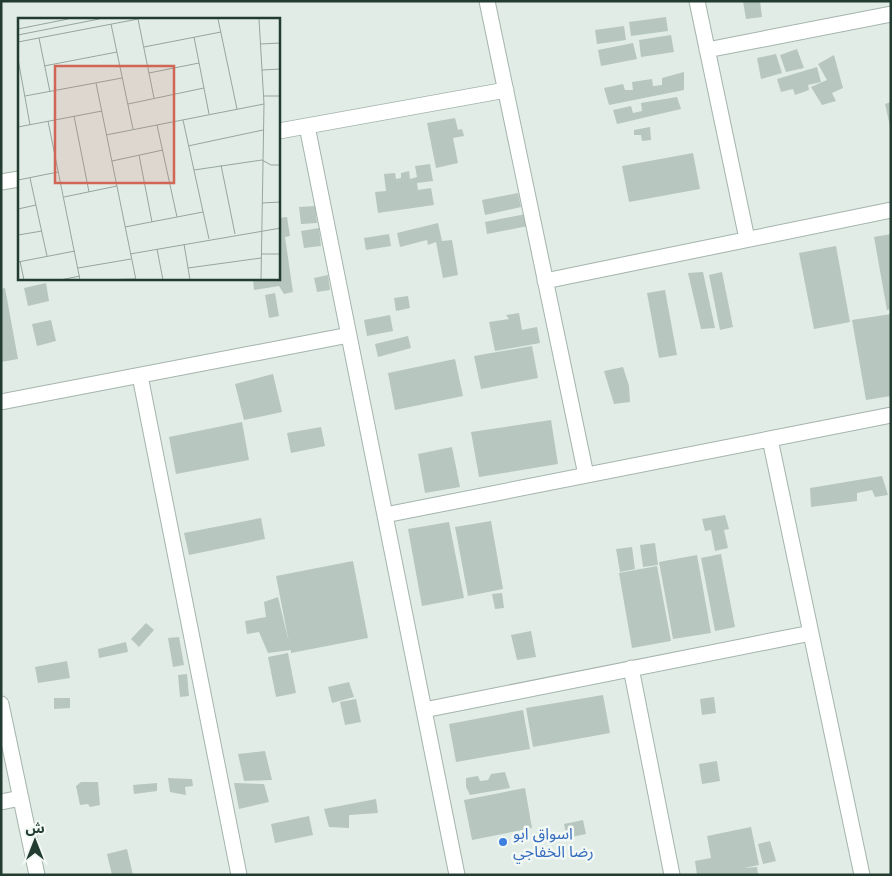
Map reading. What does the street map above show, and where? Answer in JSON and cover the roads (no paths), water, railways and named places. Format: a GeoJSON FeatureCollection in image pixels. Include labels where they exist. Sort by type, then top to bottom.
{"type":"FeatureCollection","features":[{"type":"Feature","properties":{"kind":"street"},"geometry":{"type":"LineString","coordinates":[[487,1],[586,475]]}},
{"type":"Feature","properties":{"kind":"street"},"geometry":{"type":"LineString","coordinates":[[697,1],[747,239]]}},
{"type":"Feature","properties":{"kind":"street"},"geometry":{"type":"LineString","coordinates":[[707,50],[891,14]]}},
{"type":"Feature","properties":{"kind":"street"},"geometry":{"type":"LineString","coordinates":[[280,131],[506,90]]}},
{"type":"Feature","properties":{"kind":"street"},"geometry":{"type":"LineString","coordinates":[[307,126],[457,875]]}},
{"type":"Feature","properties":{"kind":"street"},"geometry":{"type":"LineString","coordinates":[[1,182],[18,178]]}},
{"type":"Feature","properties":{"kind":"street"},"geometry":{"type":"LineString","coordinates":[[545,281],[891,210]]}},
{"type":"Feature","properties":{"kind":"street"},"geometry":{"type":"LineString","coordinates":[[1,402],[349,335]]}},
{"type":"Feature","properties":{"kind":"street"},"geometry":{"type":"LineString","coordinates":[[140,376],[239,875]]}},
{"type":"Feature","properties":{"kind":"street"},"geometry":{"type":"LineString","coordinates":[[385,515],[891,415]]}},
{"type":"Feature","properties":{"kind":"street"},"geometry":{"type":"LineString","coordinates":[[770,439],[862,875]]}},
{"type":"Feature","properties":{"kind":"street"},"geometry":{"type":"LineString","coordinates":[[424,710],[811,633]]}},
{"type":"Feature","properties":{"kind":"street"},"geometry":{"type":"LineString","coordinates":[[631,668],[672,875]]}},
{"type":"Feature","properties":{"kind":"street"},"geometry":{"type":"LineString","coordinates":[[1,704],[37,875]]}},
{"type":"Feature","properties":{"kind":"street"},"geometry":{"type":"LineString","coordinates":[[1,802],[21,798]]}},
{"type":"Feature","properties":{"kind":"place","name":"اسواق ابو رضا الخفاجي"},"geometry":{"type":"Point","coordinates":[503,842]}}]}
